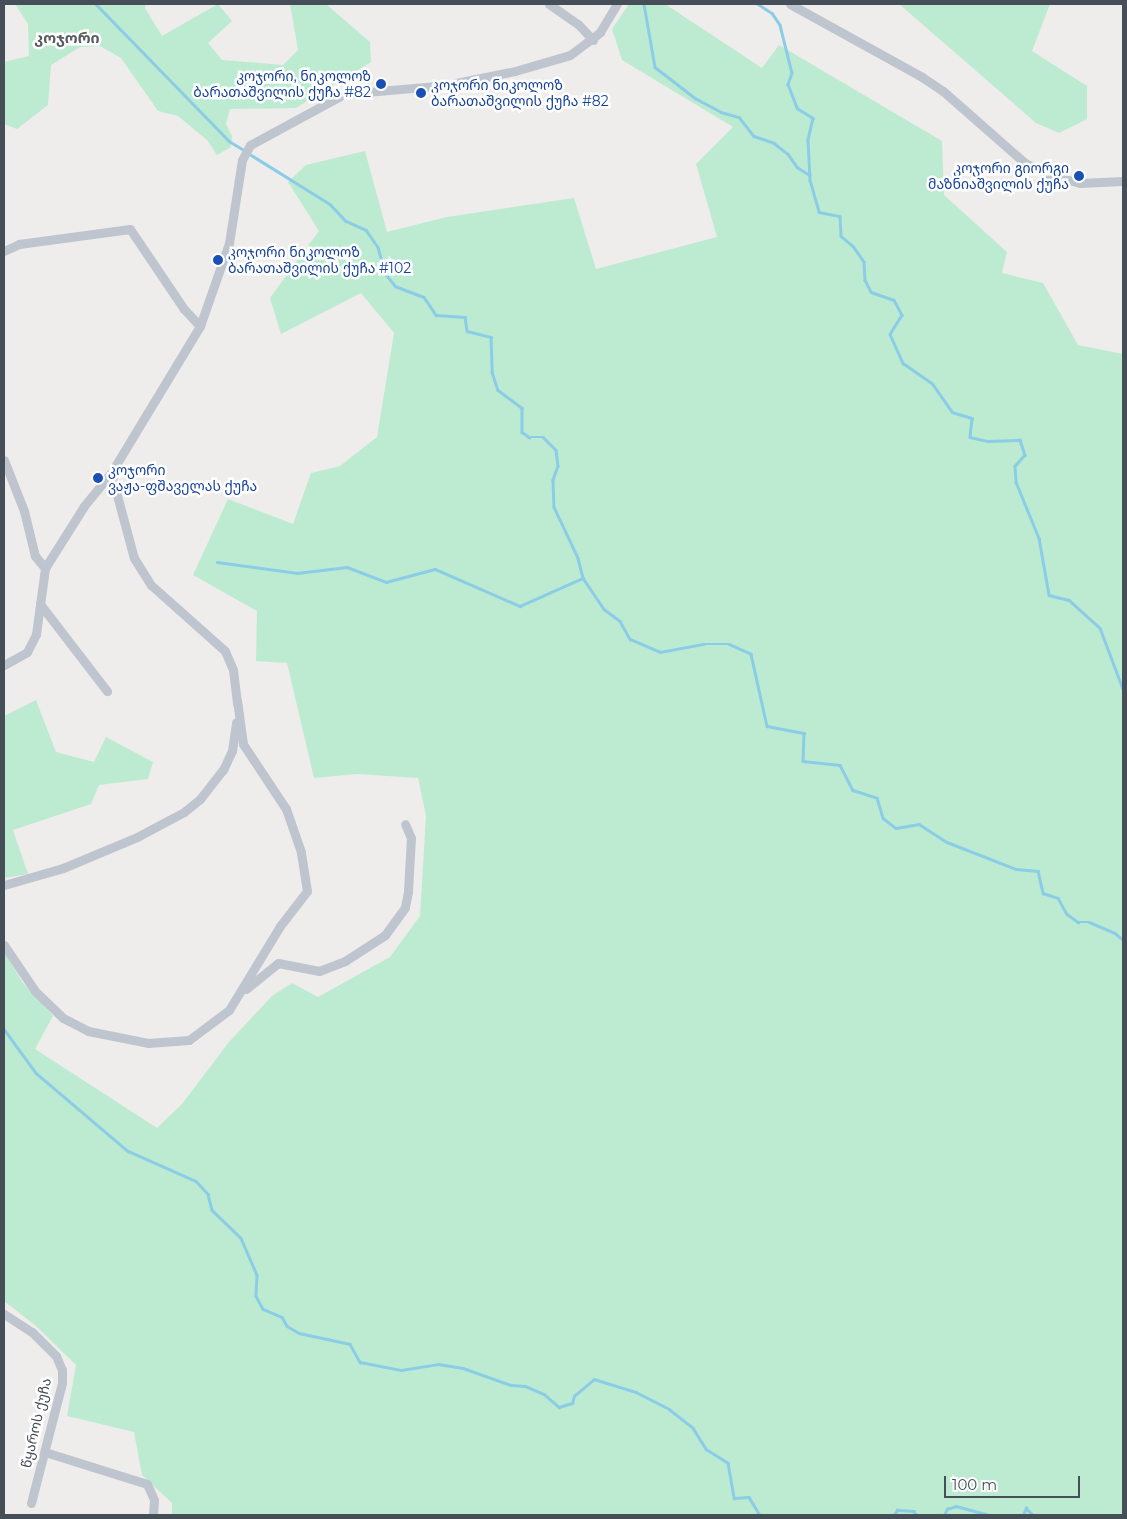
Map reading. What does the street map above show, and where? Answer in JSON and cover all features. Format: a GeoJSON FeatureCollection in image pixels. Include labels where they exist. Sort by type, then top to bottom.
{"type":"FeatureCollection","features":[{"type":"Feature","properties":{"kind":"street"},"geometry":{"type":"LineString","coordinates":[[549,4],[578,24],[593,40]]}},
{"type":"Feature","properties":{"kind":"street"},"geometry":{"type":"LineString","coordinates":[[4,666],[27,652],[36,634],[45,568],[84,506],[111,473],[200,326],[229,243],[242,160],[250,145],[344,94],[446,85],[515,71],[570,56],[593,40],[617,4]]}},
{"type":"Feature","properties":{"kind":"street"},"geometry":{"type":"LineString","coordinates":[[790,4],[943,91],[1025,162],[1050,175],[1080,183],[1123,181]]}},
{"type":"Feature","properties":{"kind":"street"},"geometry":{"type":"LineString","coordinates":[[4,251],[19,244],[130,230],[184,308],[200,326]]}},
{"type":"Feature","properties":{"kind":"street"},"geometry":{"type":"LineString","coordinates":[[4,460],[24,511],[35,556],[45,568]]}},
{"type":"Feature","properties":{"kind":"street"},"geometry":{"type":"LineString","coordinates":[[4,945],[34,991],[63,1018],[88,1032],[148,1043],[190,1040],[229,1010],[242,992],[280,926],[307,891],[301,852],[286,809],[243,744],[230,660],[225,651],[151,585],[134,558],[111,473]]}},
{"type":"Feature","properties":{"kind":"street"},"geometry":{"type":"LineString","coordinates":[[40,604],[107,691]]}},
{"type":"Feature","properties":{"kind":"street"},"geometry":{"type":"LineString","coordinates":[[4,885],[54,871],[96,855],[168,822],[200,799],[223,770],[232,751],[237,700]]}},
{"type":"Feature","properties":{"kind":"street"},"geometry":{"type":"LineString","coordinates":[[242,992],[278,963],[319,971],[345,960],[385,935],[404,908],[408,891],[410,838],[405,824]]}},
{"type":"Feature","properties":{"kind":"street","name":"წყაროს ქუჩა"},"geometry":{"type":"LineString","coordinates":[[4,1314],[32,1332],[56,1356],[62,1370],[62,1383],[31,1503]]}},
{"type":"Feature","properties":{"kind":"street"},"geometry":{"type":"LineString","coordinates":[[45,1452],[147,1484],[154,1500],[153,1515]]}},
{"type":"Feature","properties":{"kind":"green space"},"geometry":{"type":"Polygon","coordinates":[[[15,4],[146,4],[145,8],[162,36],[218,4],[232,21],[208,43],[222,60],[283,65],[298,50],[290,4],[326,4],[370,42],[371,62],[296,108],[230,109],[226,124],[232,136],[231,147],[217,155],[207,140],[178,116],[158,111],[121,58],[100,46],[80,47],[51,65],[48,105],[17,129],[4,124],[4,62],[29,56],[28,24],[15,4]]]}},
{"type":"Feature","properties":{"kind":"green space"},"geometry":{"type":"Polygon","coordinates":[[[629,4],[665,4],[762,68],[779,45],[942,141],[944,195],[1007,252],[1002,273],[1043,283],[1078,345],[1123,354],[1123,1515],[172,1515],[172,1503],[142,1475],[134,1432],[67,1416],[76,1365],[36,1326],[4,1301],[4,952],[23,983],[53,1016],[35,1049],[157,1128],[182,1104],[229,1042],[272,996],[292,983],[318,997],[390,957],[420,916],[426,816],[418,778],[357,774],[314,778],[287,663],[256,661],[257,611],[193,575],[228,499],[293,524],[311,473],[340,466],[377,437],[394,333],[361,293],[281,334],[270,298],[319,231],[288,182],[306,165],[365,151],[387,232],[447,217],[574,198],[596,269],[717,237],[696,164],[733,127],[622,60],[612,29],[629,4]]]}},
{"type":"Feature","properties":{"kind":"green space"},"geometry":{"type":"Polygon","coordinates":[[[899,4],[1050,4],[1032,51],[1087,86],[1087,119],[1059,133],[1036,123],[899,4]]]}},
{"type":"Feature","properties":{"kind":"green space"},"geometry":{"type":"Polygon","coordinates":[[[36,700],[56,752],[94,762],[106,737],[153,762],[148,779],[99,785],[91,804],[13,830],[28,874],[4,878],[4,716],[36,700]]]}},
{"type":"Feature","properties":{"kind":"waterway"},"geometry":{"type":"LineString","coordinates":[[96,4],[229,141],[244,150]]}},
{"type":"Feature","properties":{"kind":"waterway"},"geometry":{"type":"LineString","coordinates":[[644,4],[655,67],[695,98],[721,112],[739,117],[754,136],[774,143],[788,154],[797,167],[810,175]]}},
{"type":"Feature","properties":{"kind":"waterway"},"geometry":{"type":"LineString","coordinates":[[758,4],[772,13],[780,25],[792,73],[788,84],[797,108],[813,118],[808,140],[810,180],[819,212],[840,216],[841,236],[853,246],[864,262],[865,280],[871,292],[894,300],[902,315],[890,334],[903,363],[932,383],[952,412],[972,418],[970,437],[988,441],[1020,440],[1025,455],[1015,466],[1016,482],[1039,538],[1049,595],[1069,600],[1100,628],[1123,689]]}},
{"type":"Feature","properties":{"kind":"waterway"},"geometry":{"type":"LineString","coordinates":[[248,153],[330,204],[346,221],[366,230],[378,247],[385,273],[395,286],[424,297],[436,315],[465,317],[467,331],[491,337],[492,372],[498,390],[522,408],[522,432],[529,437],[543,437],[556,450],[558,466],[553,480],[554,507],[578,558],[583,578],[604,609],[620,621],[630,639],[660,652],[703,644],[729,644],[751,654],[767,726],[804,733],[803,761],[840,765],[853,790],[877,798],[883,818],[896,828],[919,824],[947,842],[1016,869],[1038,871],[1043,893],[1058,898],[1067,914],[1078,922],[1089,922],[1115,933],[1123,940]]}},
{"type":"Feature","properties":{"kind":"waterway"},"geometry":{"type":"LineString","coordinates":[[217,562],[297,573],[347,567],[386,582],[435,569],[520,606],[583,578]]}},
{"type":"Feature","properties":{"kind":"waterway"},"geometry":{"type":"LineString","coordinates":[[4,1029],[36,1073],[128,1151],[196,1181],[208,1194],[212,1210],[241,1238],[257,1275],[256,1296],[263,1309],[282,1317],[287,1326],[299,1333],[350,1344],[360,1362],[401,1370],[438,1364],[463,1368],[511,1385],[525,1386],[544,1394],[559,1407],[572,1403],[574,1396],[594,1379],[636,1392],[669,1409],[693,1428],[706,1449],[728,1463],[734,1498],[749,1497],[760,1515]]}},
{"type":"Feature","properties":{"kind":"waterway"},"geometry":{"type":"LineString","coordinates":[[944,1515],[947,1509],[956,1506],[990,1515]]}},
{"type":"Feature","properties":{"kind":"waterway"},"geometry":{"type":"LineString","coordinates":[[1023,1515],[1026,1508],[1033,1515]]}},
{"type":"Feature","properties":{"kind":"waterway"},"geometry":{"type":"LineString","coordinates":[[894,1515],[897,1510],[914,1511],[916,1515]]}},
{"type":"Feature","properties":{"kind":"place","name":"კოჯორი, ნიკოლოზ ბარათაშვილის ქუჩა #82"},"geometry":{"type":"Point","coordinates":[381,84]}},
{"type":"Feature","properties":{"kind":"place","name":"კოჯორი ნიკოლოზ ბარათაშვილის ქუჩა #82"},"geometry":{"type":"Point","coordinates":[421,93]}},
{"type":"Feature","properties":{"kind":"place","name":"კოჯორი გიორგი მაზნიაშვილის ქუჩა"},"geometry":{"type":"Point","coordinates":[1079,176]}},
{"type":"Feature","properties":{"kind":"place","name":"კოჯორი ნიკოლოზ ბარათაშვილის ქუჩა #102"},"geometry":{"type":"Point","coordinates":[218,260]}},
{"type":"Feature","properties":{"kind":"place","name":"კოჯორი ვაჟა-ფშაველას ქუჩა"},"geometry":{"type":"Point","coordinates":[98,478]}},
{"type":"Feature","properties":{"kind":"district","name":"კოჯორი"},"geometry":{"type":"Point","coordinates":[67,38]}}]}
